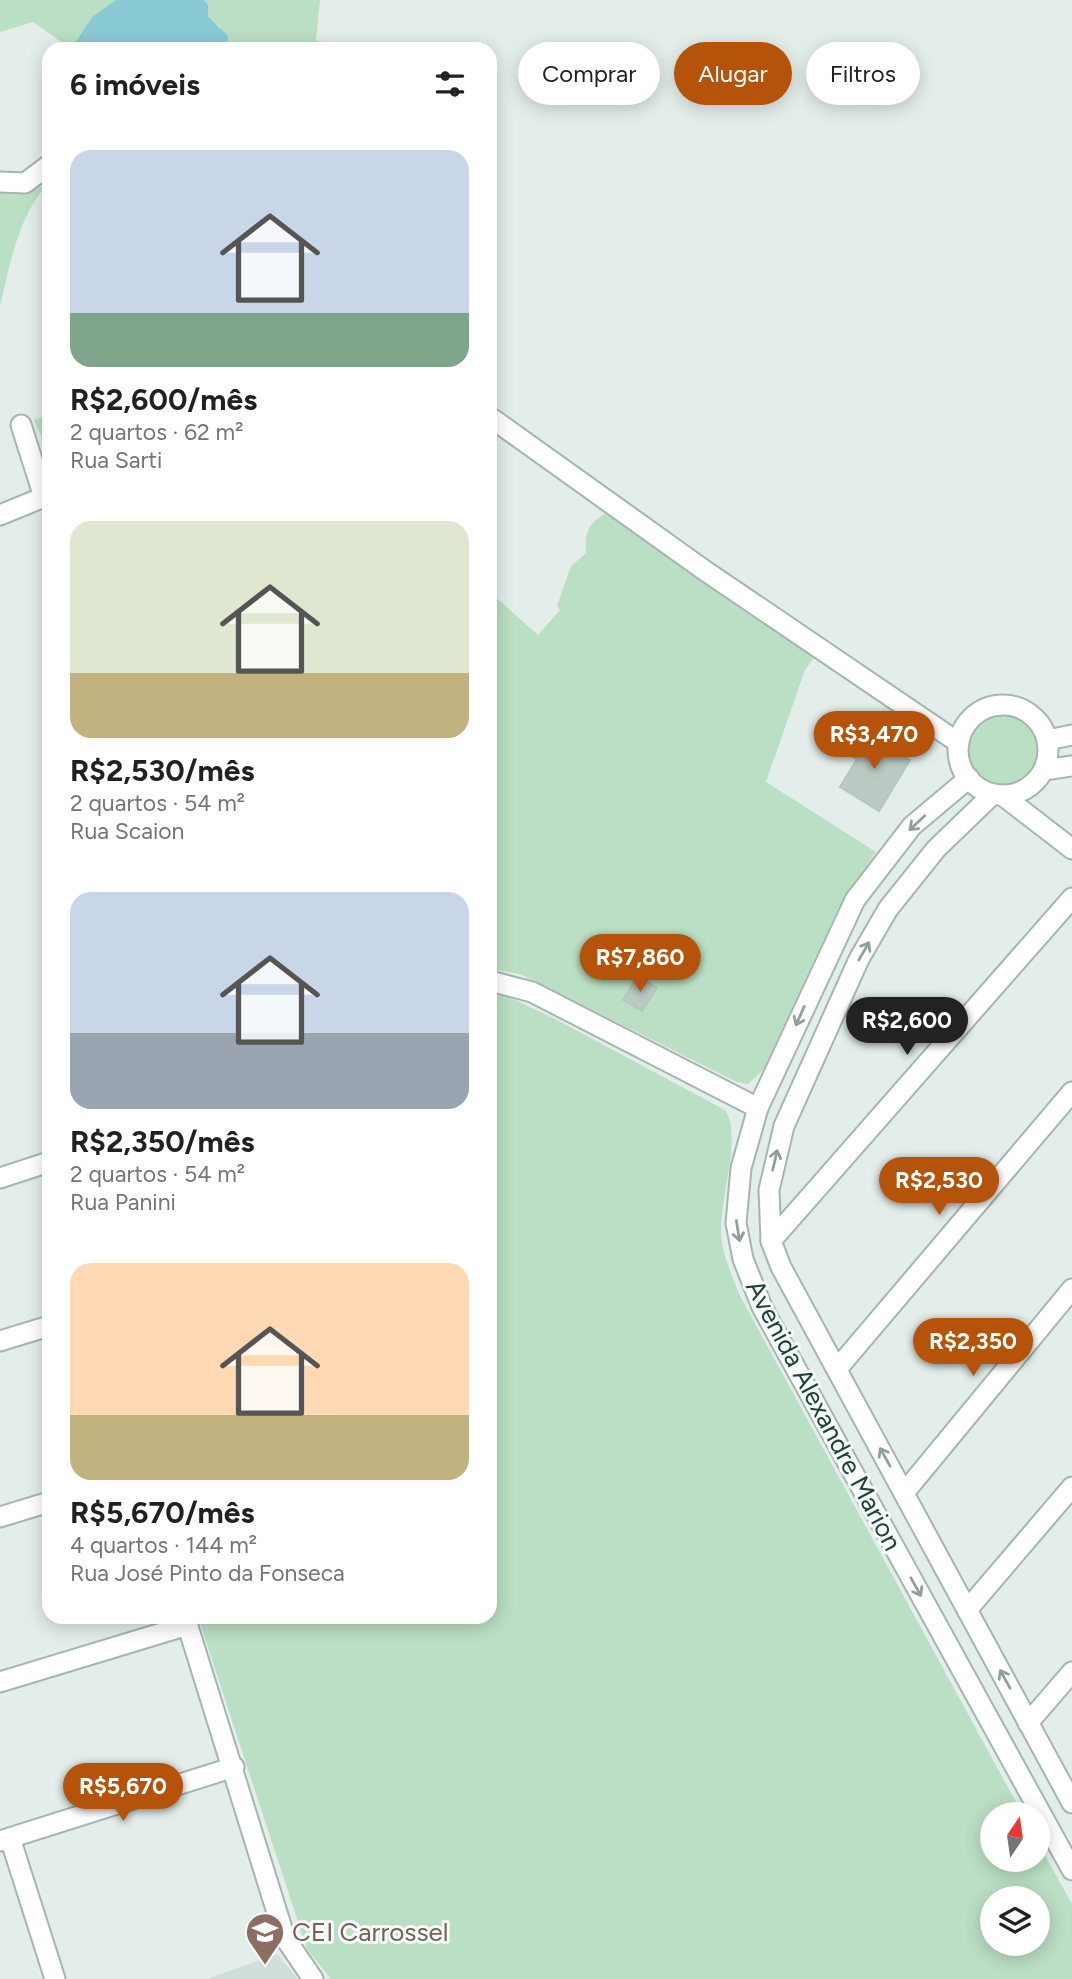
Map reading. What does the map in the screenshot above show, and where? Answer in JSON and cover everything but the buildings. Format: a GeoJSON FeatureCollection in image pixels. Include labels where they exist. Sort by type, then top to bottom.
{"type":"FeatureCollection","features":[{"type":"Feature","properties":{"kind":"street"},"geometry":{"type":"LineString","coordinates":[[0,182],[25,184],[42,171]]}},
{"type":"Feature","properties":{"kind":"street"},"geometry":{"type":"LineString","coordinates":[[497,422],[715,577],[959,743]]}},
{"type":"Feature","properties":{"kind":"street"},"geometry":{"type":"LineString","coordinates":[[21,425],[42,486]]}},
{"type":"Feature","properties":{"kind":"street"},"geometry":{"type":"LineString","coordinates":[[0,515],[42,499]]}},
{"type":"Feature","properties":{"kind":"street"},"geometry":{"type":"LineString","coordinates":[[997,794],[1024,789],[1035,782],[1044,770],[1048,755],[1042,726],[1031,715],[1017,707],[1002,705],[986,708],[973,716],[963,729],[959,743],[962,768],[968,779],[997,794],[1072,849]]}},
{"type":"Feature","properties":{"kind":"street"},"geometry":{"type":"LineString","coordinates":[[1047,740],[1072,736]]}},
{"type":"Feature","properties":{"kind":"street"},"geometry":{"type":"LineString","coordinates":[[1044,770],[1072,766]]}},
{"type":"Feature","properties":{"kind":"street","name":"Avenida Alexandre Marion"},"geometry":{"type":"LineString","coordinates":[[968,779],[912,826],[855,900],[758,1108],[741,1168],[736,1223],[743,1259],[762,1307],[1072,1870]]}},
{"type":"Feature","properties":{"kind":"street"},"geometry":{"type":"LineString","coordinates":[[1024,789],[1033,821]]}},
{"type":"Feature","properties":{"kind":"street","name":"Avenida Alexandre Marion"},"geometry":{"type":"LineString","coordinates":[[997,794],[936,849],[888,909],[859,959],[784,1126],[769,1190],[771,1241],[781,1267],[1072,1803]]}},
{"type":"Feature","properties":{"kind":"street"},"geometry":{"type":"LineString","coordinates":[[771,1241],[1072,898]]}},
{"type":"Feature","properties":{"kind":"street"},"geometry":{"type":"LineString","coordinates":[[497,983],[532,992],[758,1108]]}},
{"type":"Feature","properties":{"kind":"street"},"geometry":{"type":"LineString","coordinates":[[837,1369],[1072,1092]]}},
{"type":"Feature","properties":{"kind":"street"},"geometry":{"type":"LineString","coordinates":[[0,1178],[42,1163]]}},
{"type":"Feature","properties":{"kind":"street"},"geometry":{"type":"LineString","coordinates":[[904,1493],[1072,1289]]}},
{"type":"Feature","properties":{"kind":"street"},"geometry":{"type":"LineString","coordinates":[[0,1341],[42,1328]]}},
{"type":"Feature","properties":{"kind":"street"},"geometry":{"type":"LineString","coordinates":[[967,1610],[1072,1487]]}},
{"type":"Feature","properties":{"kind":"street"},"geometry":{"type":"LineString","coordinates":[[0,1517],[42,1505]]}},
{"type":"Feature","properties":{"kind":"street"},"geometry":{"type":"LineString","coordinates":[[0,1682],[178,1624]]}},
{"type":"Feature","properties":{"kind":"street"},"geometry":{"type":"LineString","coordinates":[[188,1624],[285,1938],[313,1979]]}},
{"type":"Feature","properties":{"kind":"street"},"geometry":{"type":"LineString","coordinates":[[1028,1723],[1072,1672]]}},
{"type":"Feature","properties":{"kind":"street"},"geometry":{"type":"LineString","coordinates":[[55,1979],[5,1840],[234,1766]]}},
{"type":"Feature","properties":{"kind":"shaded area","name":"CEI Carrossel"},"geometry":{"type":"Polygon","coordinates":[[[277,1954],[298,1979],[207,1979],[277,1954]]]}},
{"type":"Feature","properties":{"kind":"green space"},"geometry":{"type":"Polygon","coordinates":[[[0,0],[116,0],[92,17],[76,42],[61,42],[33,22],[0,32],[0,0]]]}},
{"type":"Feature","properties":{"kind":"green space"},"geometry":{"type":"Polygon","coordinates":[[[204,0],[320,0],[316,40],[319,42],[224,42],[220,27],[208,16],[208,5],[204,0]]]}},
{"type":"Feature","properties":{"kind":"green space"},"geometry":{"type":"Polygon","coordinates":[[[0,170],[42,187],[42,191],[21,229],[0,306],[0,170]]]}},
{"type":"Feature","properties":{"kind":"green space"},"geometry":{"type":"Polygon","coordinates":[[[42,417],[42,438],[34,420],[42,417]]]}},
{"type":"Feature","properties":{"kind":"green space"},"geometry":{"type":"Polygon","coordinates":[[[607,512],[815,656],[805,670],[766,782],[876,852],[838,909],[763,1070],[748,1084],[737,1082],[520,974],[497,970],[497,598],[538,635],[560,610],[557,606],[571,566],[586,553],[587,533],[596,520],[607,512]]]}},
{"type":"Feature","properties":{"kind":"green space"},"geometry":{"type":"Polygon","coordinates":[[[1003,713],[1017,716],[1029,724],[1037,736],[1040,750],[1037,764],[1029,776],[1017,784],[1003,787],[989,784],[977,776],[969,764],[966,750],[969,736],[977,724],[989,716],[1003,713]]]}},
{"type":"Feature","properties":{"kind":"green space"},"geometry":{"type":"Polygon","coordinates":[[[497,996],[513,999],[555,1019],[725,1110],[732,1137],[721,1227],[722,1243],[739,1294],[1016,1802],[980,1802],[980,1872],[1050,1872],[1050,1865],[1072,1904],[1072,1979],[331,1979],[307,1949],[200,1624],[497,1624],[497,996]]]}},
{"type":"Feature","properties":{"kind":"water"},"geometry":{"type":"Polygon","coordinates":[[[116,0],[204,0],[208,5],[208,16],[228,36],[227,42],[76,42],[92,17],[116,0]]]}},
{"type":"Feature","properties":{"kind":"place","name":"CEI Carrossel"},"geometry":{"type":"Point","coordinates":[265,1966]}}]}
